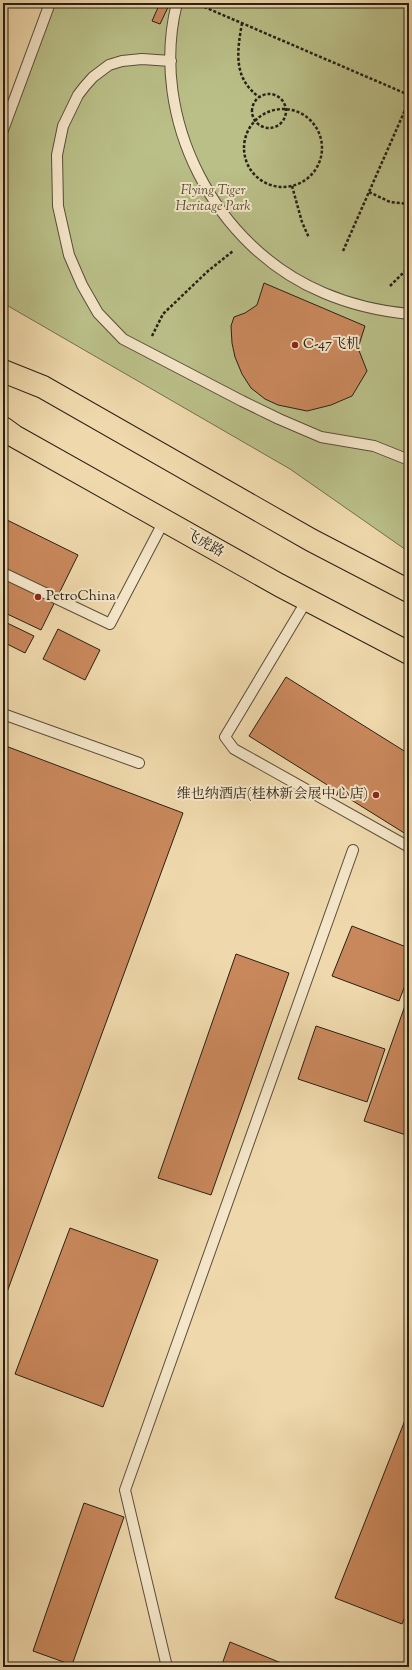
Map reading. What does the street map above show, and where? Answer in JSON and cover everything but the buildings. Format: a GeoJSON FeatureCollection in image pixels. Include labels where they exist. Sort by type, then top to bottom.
{"type":"FeatureCollection","features":[{"type":"Feature","properties":{"kind":"main road"},"geometry":{"type":"LineString","coordinates":[[3,371],[43,387],[311,540],[409,591]]}},
{"type":"Feature","properties":{"kind":"main road","name":"飞虎路"},"geometry":{"type":"LineString","coordinates":[[3,428],[14,436],[306,600],[409,653]]}},
{"type":"Feature","properties":{"kind":"lane"},"geometry":{"type":"LineString","coordinates":[[3,130],[50,3]]}},
{"type":"Feature","properties":{"kind":"lane"},"geometry":{"type":"LineString","coordinates":[[177,3],[171,42],[171,61],[175,104],[182,134],[193,164],[208,191],[221,210],[246,240],[269,261],[295,278],[323,293],[352,304],[382,311],[409,314]]}},
{"type":"Feature","properties":{"kind":"lane"},"geometry":{"type":"LineString","coordinates":[[171,61],[142,59],[122,61],[109,65],[101,70],[85,86],[68,114],[59,139],[57,155],[58,206],[62,224],[69,255],[82,285],[98,313],[123,339],[242,401],[321,437],[374,446],[409,460]]}},
{"type":"Feature","properties":{"kind":"lane"},"geometry":{"type":"LineString","coordinates":[[3,573],[110,624],[164,521]]}},
{"type":"Feature","properties":{"kind":"lane"},"geometry":{"type":"LineString","coordinates":[[306,600],[225,737],[234,749],[409,847]]}},
{"type":"Feature","properties":{"kind":"lane"},"geometry":{"type":"LineString","coordinates":[[3,714],[139,763]]}},
{"type":"Feature","properties":{"kind":"lane"},"geometry":{"type":"LineString","coordinates":[[167,1667],[125,1490],[353,850]]}},
{"type":"Feature","properties":{"kind":"path"},"geometry":{"type":"LineString","coordinates":[[195,3],[409,95]]}},
{"type":"Feature","properties":{"kind":"path"},"geometry":{"type":"LineString","coordinates":[[242,23],[239,45],[239,72],[249,90],[258,97]]}},
{"type":"Feature","properties":{"kind":"path"},"geometry":{"type":"LineString","coordinates":[[270,94],[276,95],[284,103],[286,108],[284,120],[276,127],[264,128],[259,126],[252,117],[252,106],[258,97],[270,94]]}},
{"type":"Feature","properties":{"kind":"path"},"geometry":{"type":"LineString","coordinates":[[343,251],[409,101]]}},
{"type":"Feature","properties":{"kind":"path"},"geometry":{"type":"LineString","coordinates":[[286,108],[300,112],[311,119],[318,130],[322,143],[321,156],[316,169],[307,178],[292,186],[283,187],[270,185],[258,178],[249,169],[244,157],[243,144],[246,132],[254,121],[263,114],[274,109],[286,108]]}},
{"type":"Feature","properties":{"kind":"path"},"geometry":{"type":"LineString","coordinates":[[292,186],[302,222],[309,238]]}},
{"type":"Feature","properties":{"kind":"path"},"geometry":{"type":"LineString","coordinates":[[369,192],[390,202],[409,204]]}},
{"type":"Feature","properties":{"kind":"path"},"geometry":{"type":"LineString","coordinates":[[139,347],[152,335],[163,314],[208,271],[246,240]]}},
{"type":"Feature","properties":{"kind":"path"},"geometry":{"type":"LineString","coordinates":[[390,286],[409,267]]}},
{"type":"Feature","properties":{"kind":"green space","name":"Flying Tiger Heritage Park"},"geometry":{"type":"Polygon","coordinates":[[[53,3],[409,3],[409,552],[290,469],[3,303],[3,144],[53,3]]]}},
{"type":"Feature","properties":{"kind":"place","name":"C-47飞机"},"geometry":{"type":"Point","coordinates":[295,345]}},
{"type":"Feature","properties":{"kind":"place","name":"PetroChina"},"geometry":{"type":"Point","coordinates":[38,597]}},
{"type":"Feature","properties":{"kind":"place","name":"维也纳酒店(桂林新会展中心店)"},"geometry":{"type":"Point","coordinates":[376,795]}}]}
